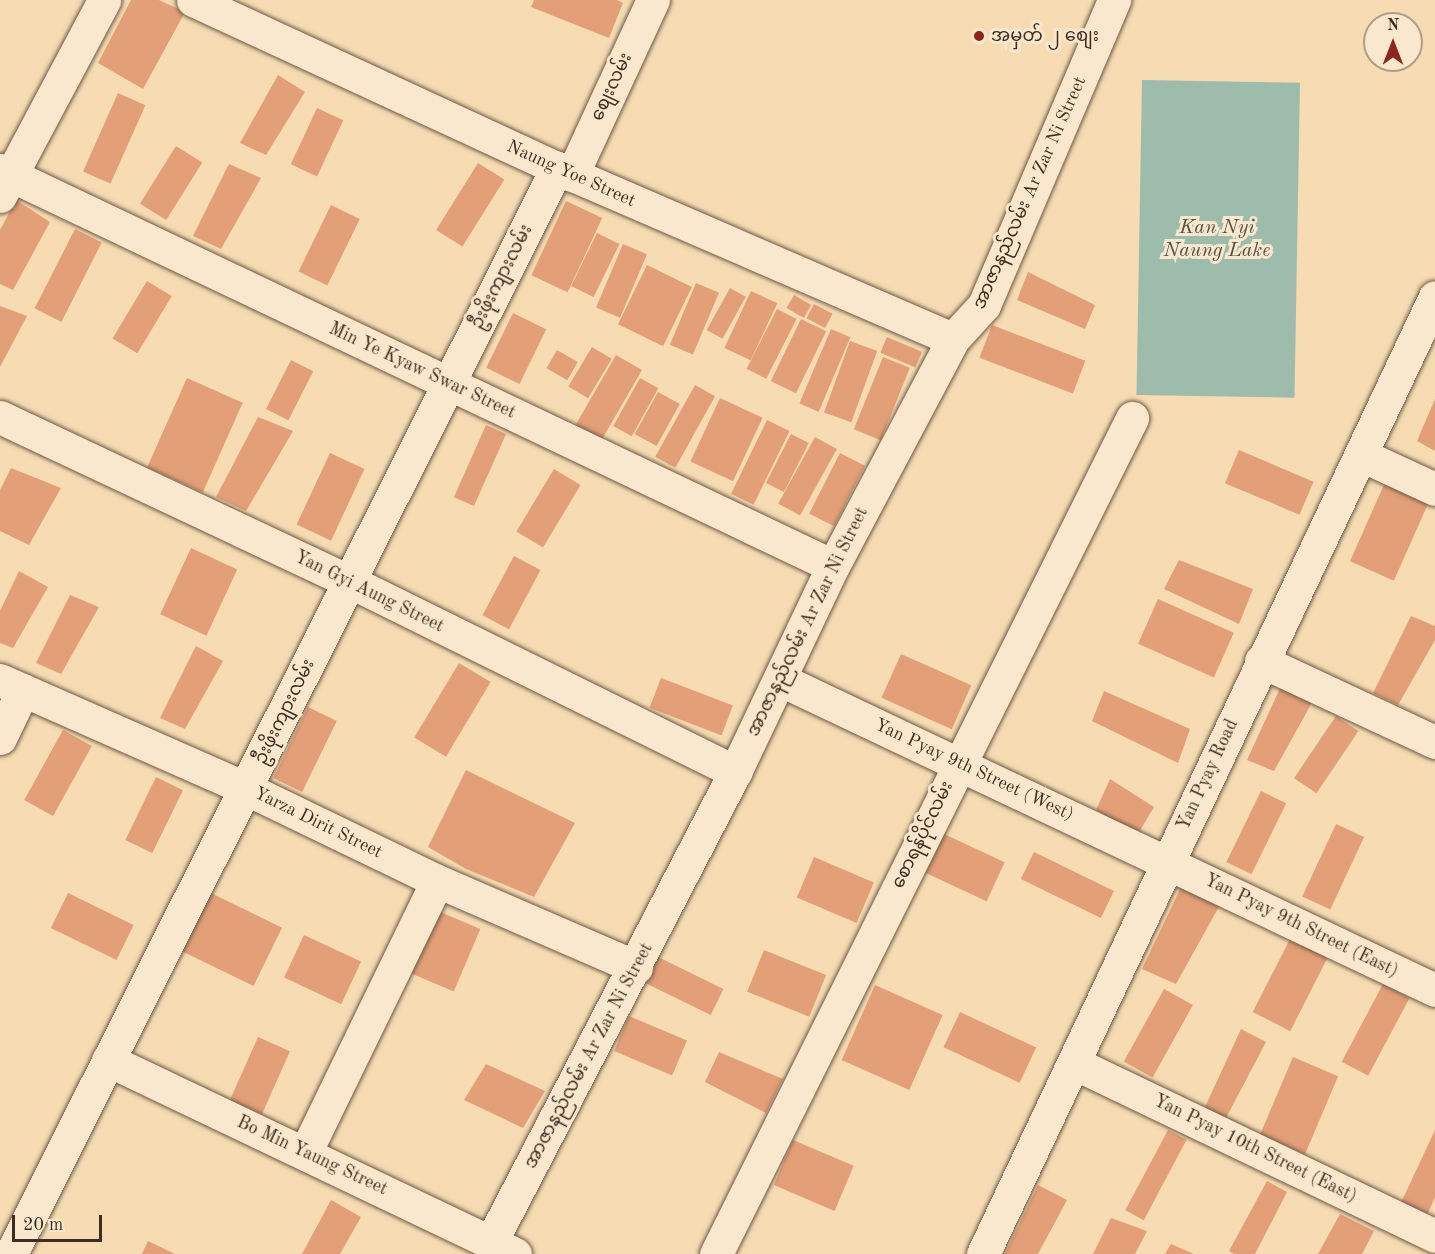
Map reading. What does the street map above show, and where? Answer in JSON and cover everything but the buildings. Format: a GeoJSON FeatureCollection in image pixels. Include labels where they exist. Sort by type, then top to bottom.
{"type":"FeatureCollection","features":[{"type":"Feature","properties":{"kind":"street"},"geometry":{"type":"LineString","coordinates":[[4,180],[104,0]]}},
{"type":"Feature","properties":{"kind":"street","name":"Naung Yoe Street"},"geometry":{"type":"LineString","coordinates":[[194,0],[564,172],[953,339]]}},
{"type":"Feature","properties":{"kind":"street","name":"စျေးလမ်း"},"geometry":{"type":"LineString","coordinates":[[564,172],[653,0]]}},
{"type":"Feature","properties":{"kind":"street","name":"အာဇာနည်လမ်း Ar Zar Ni Street"},"geometry":{"type":"LineString","coordinates":[[503,1248],[636,967],[781,680],[833,566],[953,339],[984,305],[1114,0]]}},
{"type":"Feature","properties":{"kind":"street","name":"ဦးဖိုးကျားလမ်း"},"geometry":{"type":"LineString","coordinates":[[11,1254],[247,789],[448,383],[564,172]]}},
{"type":"Feature","properties":{"kind":"street","name":"Min Ye Kyaw Swar Street"},"geometry":{"type":"LineString","coordinates":[[4,180],[448,383],[833,566]]}},
{"type":"Feature","properties":{"kind":"street","name":"Yan Pyay Road"},"geometry":{"type":"LineString","coordinates":[[983,1254],[1261,661],[1435,297]]}},
{"type":"Feature","properties":{"kind":"street","name":"Yan Gyi Aung Street"},"geometry":{"type":"LineString","coordinates":[[0,417],[349,581],[735,772]]}},
{"type":"Feature","properties":{"kind":"street","name":"စောရန်ပိုင်လမ်း"},"geometry":{"type":"LineString","coordinates":[[716,1254],[1132,418]]}},
{"type":"Feature","properties":{"kind":"street"},"geometry":{"type":"LineString","coordinates":[[1361,455],[1435,489]]}},
{"type":"Feature","properties":{"kind":"street"},"geometry":{"type":"LineString","coordinates":[[1261,661],[1435,742]]}},
{"type":"Feature","properties":{"kind":"street","name":"Yan Pyay 9th Street (West)"},"geometry":{"type":"LineString","coordinates":[[781,680],[1167,862]]}},
{"type":"Feature","properties":{"kind":"street"},"geometry":{"type":"LineString","coordinates":[[0,738],[11,685]]}},
{"type":"Feature","properties":{"kind":"street","name":"Yarza Dirit Street"},"geometry":{"type":"LineString","coordinates":[[11,685],[247,789],[436,881],[636,967]]}},
{"type":"Feature","properties":{"kind":"street","name":"Yan Pyay 9th Street (East)"},"geometry":{"type":"LineString","coordinates":[[1167,862],[1435,990]]}},
{"type":"Feature","properties":{"kind":"street"},"geometry":{"type":"LineString","coordinates":[[305,1153],[436,881]]}},
{"type":"Feature","properties":{"kind":"street","name":"Bo Min Yaung Street"},"geometry":{"type":"LineString","coordinates":[[108,1060],[503,1248]]}},
{"type":"Feature","properties":{"kind":"street","name":"Yan Pyay 10th Street (East)"},"geometry":{"type":"LineString","coordinates":[[1074,1063],[1435,1236]]}},
{"type":"Feature","properties":{"kind":"water","name":"Kan Nyi Naung Lake"},"geometry":{"type":"Polygon","coordinates":[[[1142,80],[1300,83],[1294,398],[1137,395],[1142,80]]]}},
{"type":"Feature","properties":{"kind":"place","name":"အမှတ် ၂ စျေး"},"geometry":{"type":"Point","coordinates":[979,36]}}]}
